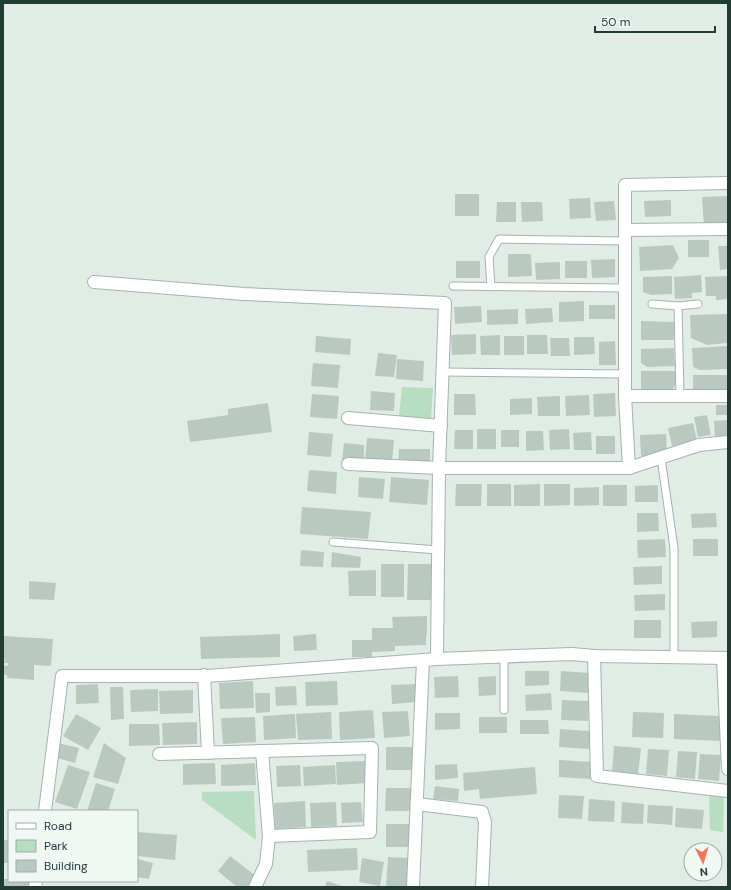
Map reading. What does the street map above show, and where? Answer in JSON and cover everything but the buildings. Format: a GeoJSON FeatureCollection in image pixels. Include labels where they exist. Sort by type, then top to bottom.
{"type":"FeatureCollection","features":[{"type":"Feature","properties":{"kind":"street"},"geometry":{"type":"LineString","coordinates":[[629,468],[625,396],[625,185],[728,183]]}},
{"type":"Feature","properties":{"kind":"street"},"geometry":{"type":"LineString","coordinates":[[625,235],[728,229]]}},
{"type":"Feature","properties":{"kind":"street"},"geometry":{"type":"LineString","coordinates":[[94,282],[244,294],[445,303],[442,372],[437,659]]}},
{"type":"Feature","properties":{"kind":"street"},"geometry":{"type":"LineString","coordinates":[[625,396],[728,396]]}},
{"type":"Feature","properties":{"kind":"street"},"geometry":{"type":"LineString","coordinates":[[348,418],[441,426]]}},
{"type":"Feature","properties":{"kind":"street"},"geometry":{"type":"LineString","coordinates":[[348,464],[440,468],[629,468],[699,445],[728,442]]}},
{"type":"Feature","properties":{"kind":"street"},"geometry":{"type":"LineString","coordinates":[[45,810],[62,676],[204,676],[437,659],[572,654],[594,656],[725,658],[728,769]]}},
{"type":"Feature","properties":{"kind":"street"},"geometry":{"type":"LineString","coordinates":[[594,656],[597,776],[728,791]]}},
{"type":"Feature","properties":{"kind":"street"},"geometry":{"type":"LineString","coordinates":[[413,887],[423,660]]}},
{"type":"Feature","properties":{"kind":"street"},"geometry":{"type":"LineString","coordinates":[[204,676],[208,753]]}},
{"type":"Feature","properties":{"kind":"street"},"geometry":{"type":"LineString","coordinates":[[160,754],[372,748],[370,832],[269,836]]}},
{"type":"Feature","properties":{"kind":"street"},"geometry":{"type":"LineString","coordinates":[[255,887],[266,864],[269,836],[262,751]]}},
{"type":"Feature","properties":{"kind":"street"},"geometry":{"type":"LineString","coordinates":[[417,804],[482,812],[485,822],[482,887]]}},
{"type":"Feature","properties":{"kind":"lane"},"geometry":{"type":"LineString","coordinates":[[491,287],[489,257],[499,239],[625,235]]}},
{"type":"Feature","properties":{"kind":"lane"},"geometry":{"type":"LineString","coordinates":[[453,286],[625,288]]}},
{"type":"Feature","properties":{"kind":"lane"},"geometry":{"type":"LineString","coordinates":[[652,304],[678,306],[698,304]]}},
{"type":"Feature","properties":{"kind":"lane"},"geometry":{"type":"LineString","coordinates":[[678,306],[680,396]]}},
{"type":"Feature","properties":{"kind":"lane"},"geometry":{"type":"LineString","coordinates":[[442,372],[625,374]]}},
{"type":"Feature","properties":{"kind":"lane"},"geometry":{"type":"LineString","coordinates":[[661,458],[674,548],[674,658]]}},
{"type":"Feature","properties":{"kind":"lane"},"geometry":{"type":"LineString","coordinates":[[333,542],[438,550]]}},
{"type":"Feature","properties":{"kind":"lane"},"geometry":{"type":"LineString","coordinates":[[504,656],[504,710]]}},
{"type":"Feature","properties":{"kind":"green space"},"geometry":{"type":"Polygon","coordinates":[[[402,387],[433,388],[431,418],[399,416],[402,387]]]}},
{"type":"Feature","properties":{"kind":"green space"},"geometry":{"type":"Polygon","coordinates":[[[254,791],[256,840],[202,800],[202,792],[254,791]]]}},
{"type":"Feature","properties":{"kind":"green space"},"geometry":{"type":"Polygon","coordinates":[[[709,796],[724,796],[723,832],[710,830],[709,796]]]}}]}
